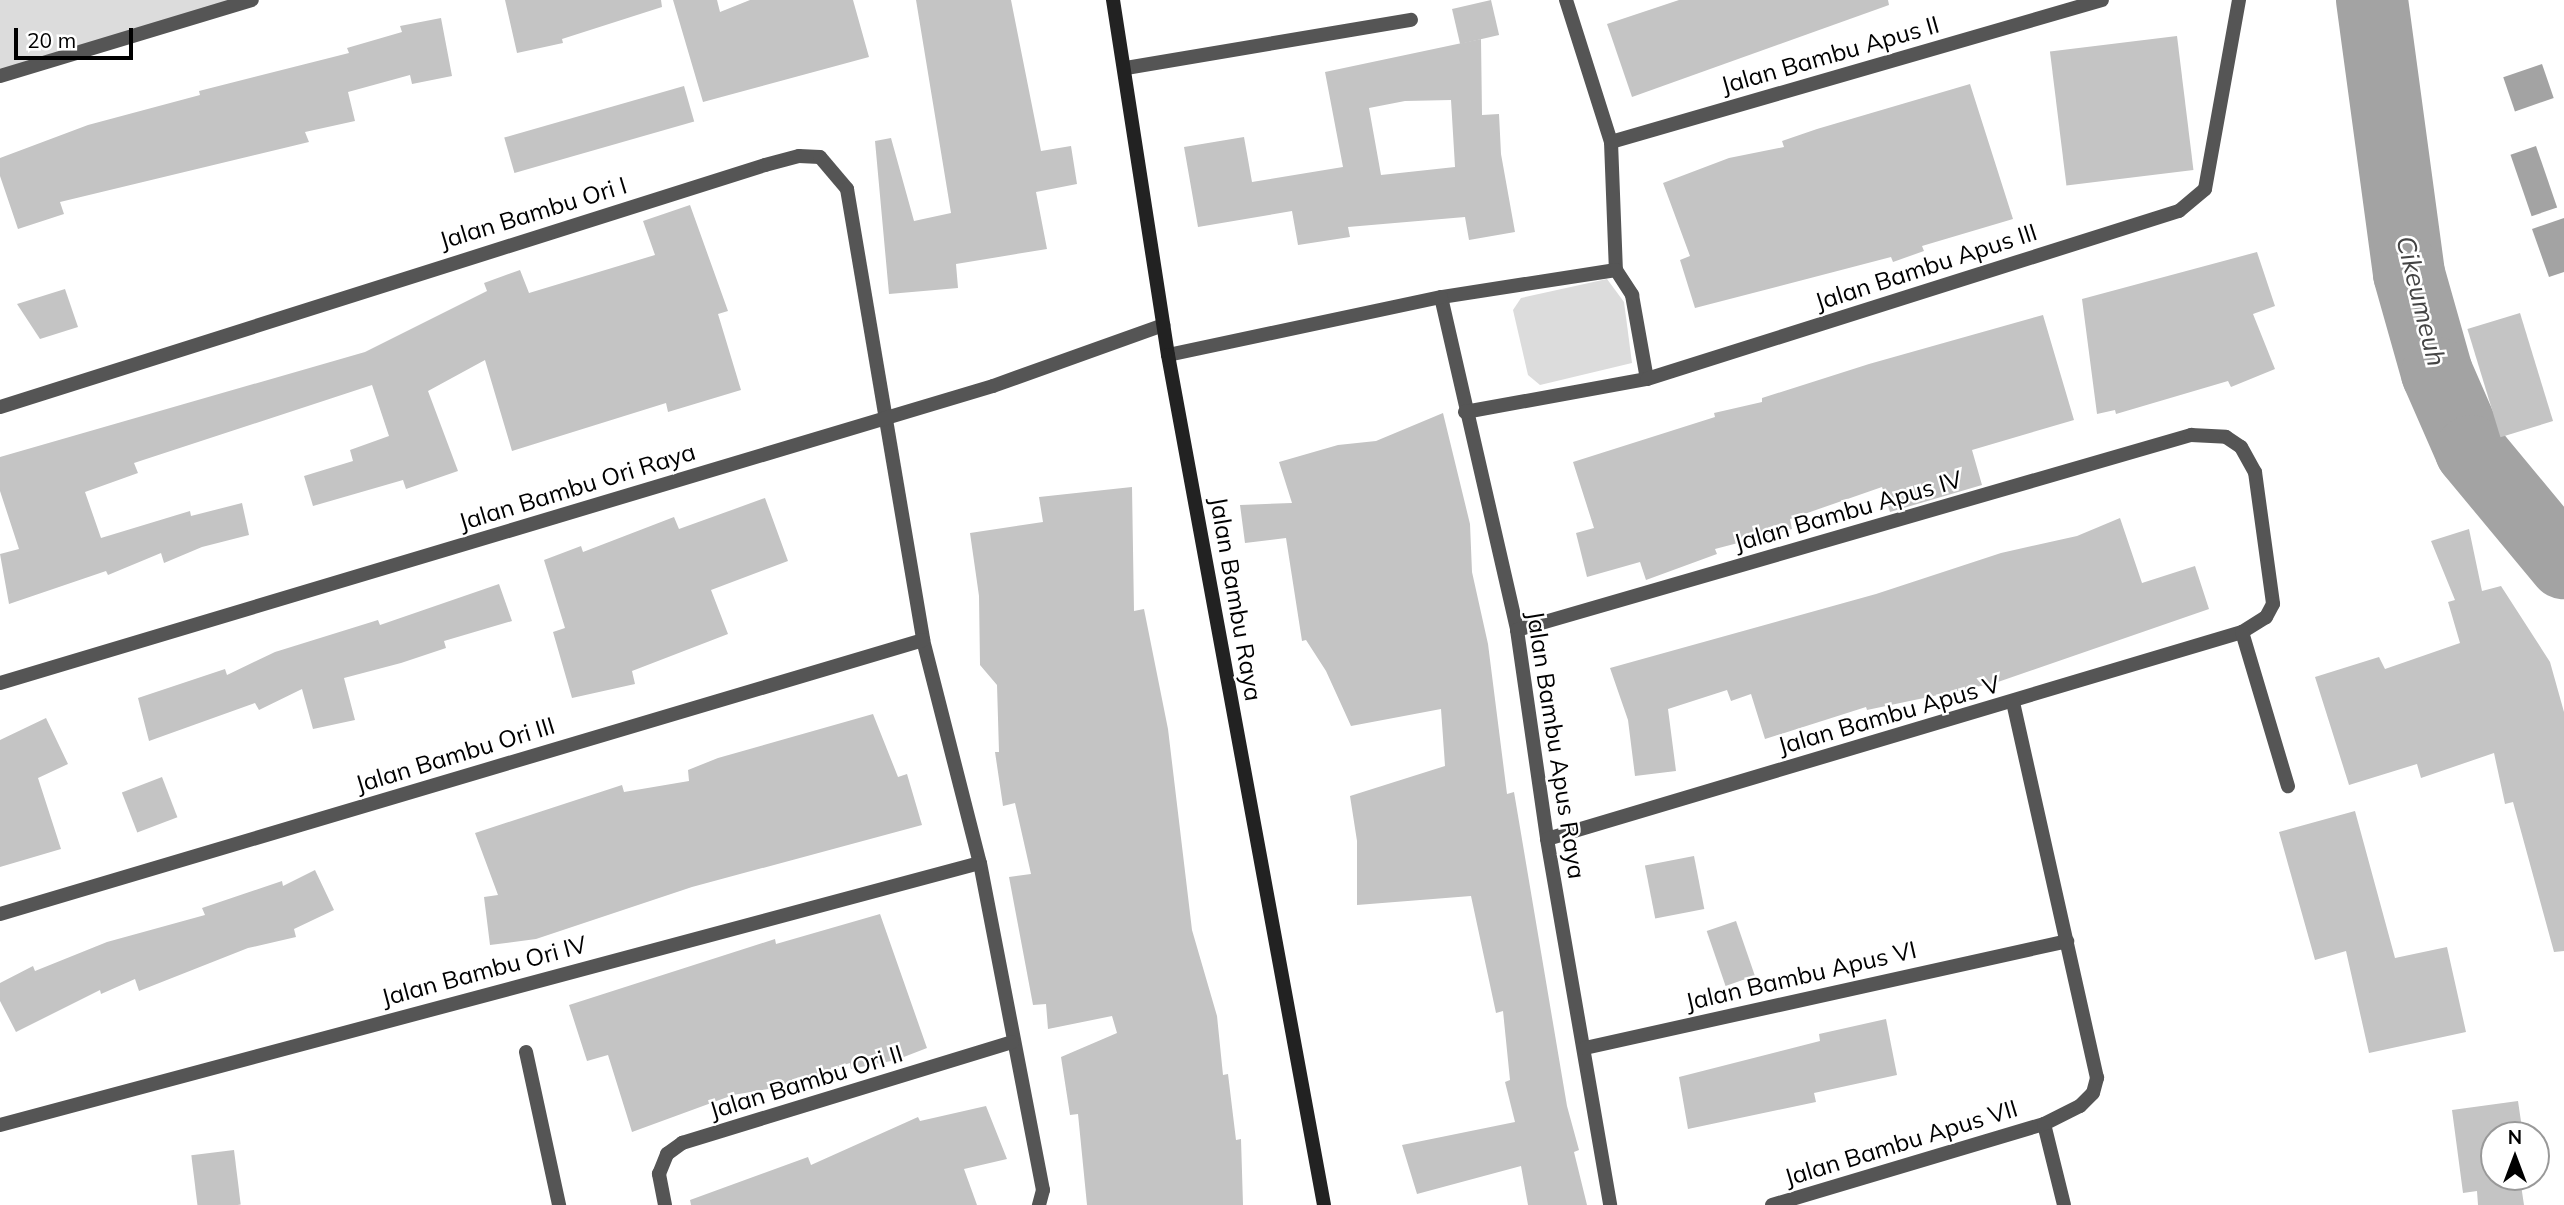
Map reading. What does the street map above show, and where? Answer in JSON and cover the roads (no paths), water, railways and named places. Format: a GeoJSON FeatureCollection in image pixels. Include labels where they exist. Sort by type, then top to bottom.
{"type":"FeatureCollection","features":[{"type":"Feature","properties":{"kind":"street"},"geometry":{"type":"LineString","coordinates":[[0,76],[253,0]]}},
{"type":"Feature","properties":{"kind":"street","name":"Jalan Bambu Raya"},"geometry":{"type":"LineString","coordinates":[[1112,0],[1126,68],[1168,355],[1324,1205]]}},
{"type":"Feature","properties":{"kind":"street"},"geometry":{"type":"LineString","coordinates":[[1566,0],[1611,142],[1616,270],[1632,295],[1647,379]]}},
{"type":"Feature","properties":{"kind":"street","name":"Jalan Bambu Apus II"},"geometry":{"type":"LineString","coordinates":[[1611,142],[2102,0]]}},
{"type":"Feature","properties":{"kind":"street","name":"Jalan Bambu Apus III"},"geometry":{"type":"LineString","coordinates":[[1465,412],[1647,379],[2179,211],[2193,202],[2205,189],[2239,0]]}},
{"type":"Feature","properties":{"kind":"street"},"geometry":{"type":"LineString","coordinates":[[1126,68],[1411,20]]}},
{"type":"Feature","properties":{"kind":"street","name":"Jalan Bambu Ori I"},"geometry":{"type":"LineString","coordinates":[[0,407],[799,156],[820,157],[847,189],[888,418],[923,640],[980,863],[1012,1042],[1043,1190],[1039,1205]]}},
{"type":"Feature","properties":{"kind":"street"},"geometry":{"type":"LineString","coordinates":[[1168,355],[1441,297],[1616,270]]}},
{"type":"Feature","properties":{"kind":"street","name":"Jalan Bambu Apus Raya"},"geometry":{"type":"LineString","coordinates":[[1441,297],[1465,412],[1517,630],[1547,839],[1610,1205]]}},
{"type":"Feature","properties":{"kind":"street","name":"Jalan Bambu Ori Raya"},"geometry":{"type":"LineString","coordinates":[[0,683],[1004,383],[1163,326]]}},
{"type":"Feature","properties":{"kind":"street","name":"Jalan Bambu Apus IV"},"geometry":{"type":"LineString","coordinates":[[1517,630],[2191,435],[2226,437],[2241,447],[2255,472],[2273,604],[2266,617],[2242,632]]}},
{"type":"Feature","properties":{"kind":"street"},"geometry":{"type":"LineString","coordinates":[[2242,632],[2288,786]]}},
{"type":"Feature","properties":{"kind":"street","name":"Jalan Bambu Apus V"},"geometry":{"type":"LineString","coordinates":[[1547,839],[2242,632]]}},
{"type":"Feature","properties":{"kind":"street","name":"Jalan Bambu Ori III"},"geometry":{"type":"LineString","coordinates":[[0,914],[923,640]]}},
{"type":"Feature","properties":{"kind":"street","name":"Jalan Bambu Apus VII"},"geometry":{"type":"LineString","coordinates":[[1772,1205],[2044,1124],[2080,1106],[2093,1093],[2097,1078],[2013,702]]}},
{"type":"Feature","properties":{"kind":"street","name":"Jalan Bambu Ori IV"},"geometry":{"type":"LineString","coordinates":[[0,1125],[980,863]]}},
{"type":"Feature","properties":{"kind":"street","name":"Jalan Bambu Apus VI"},"geometry":{"type":"LineString","coordinates":[[1585,1048],[2067,941]]}},
{"type":"Feature","properties":{"kind":"street","name":"Jalan Bambu Ori II"},"geometry":{"type":"LineString","coordinates":[[666,1205],[659,1174],[667,1154],[682,1143],[1012,1042]]}},
{"type":"Feature","properties":{"kind":"street"},"geometry":{"type":"LineString","coordinates":[[526,1052],[559,1205]]}},
{"type":"Feature","properties":{"kind":"street"},"geometry":{"type":"LineString","coordinates":[[2044,1124],[2064,1205]]}},
{"type":"Feature","properties":{"kind":"waterway","name":"Cikeumeuh"},"geometry":{"type":"LineString","coordinates":[[2372,0],[2409,274],[2437,373],[2471,451],[2564,563]]}}]}
